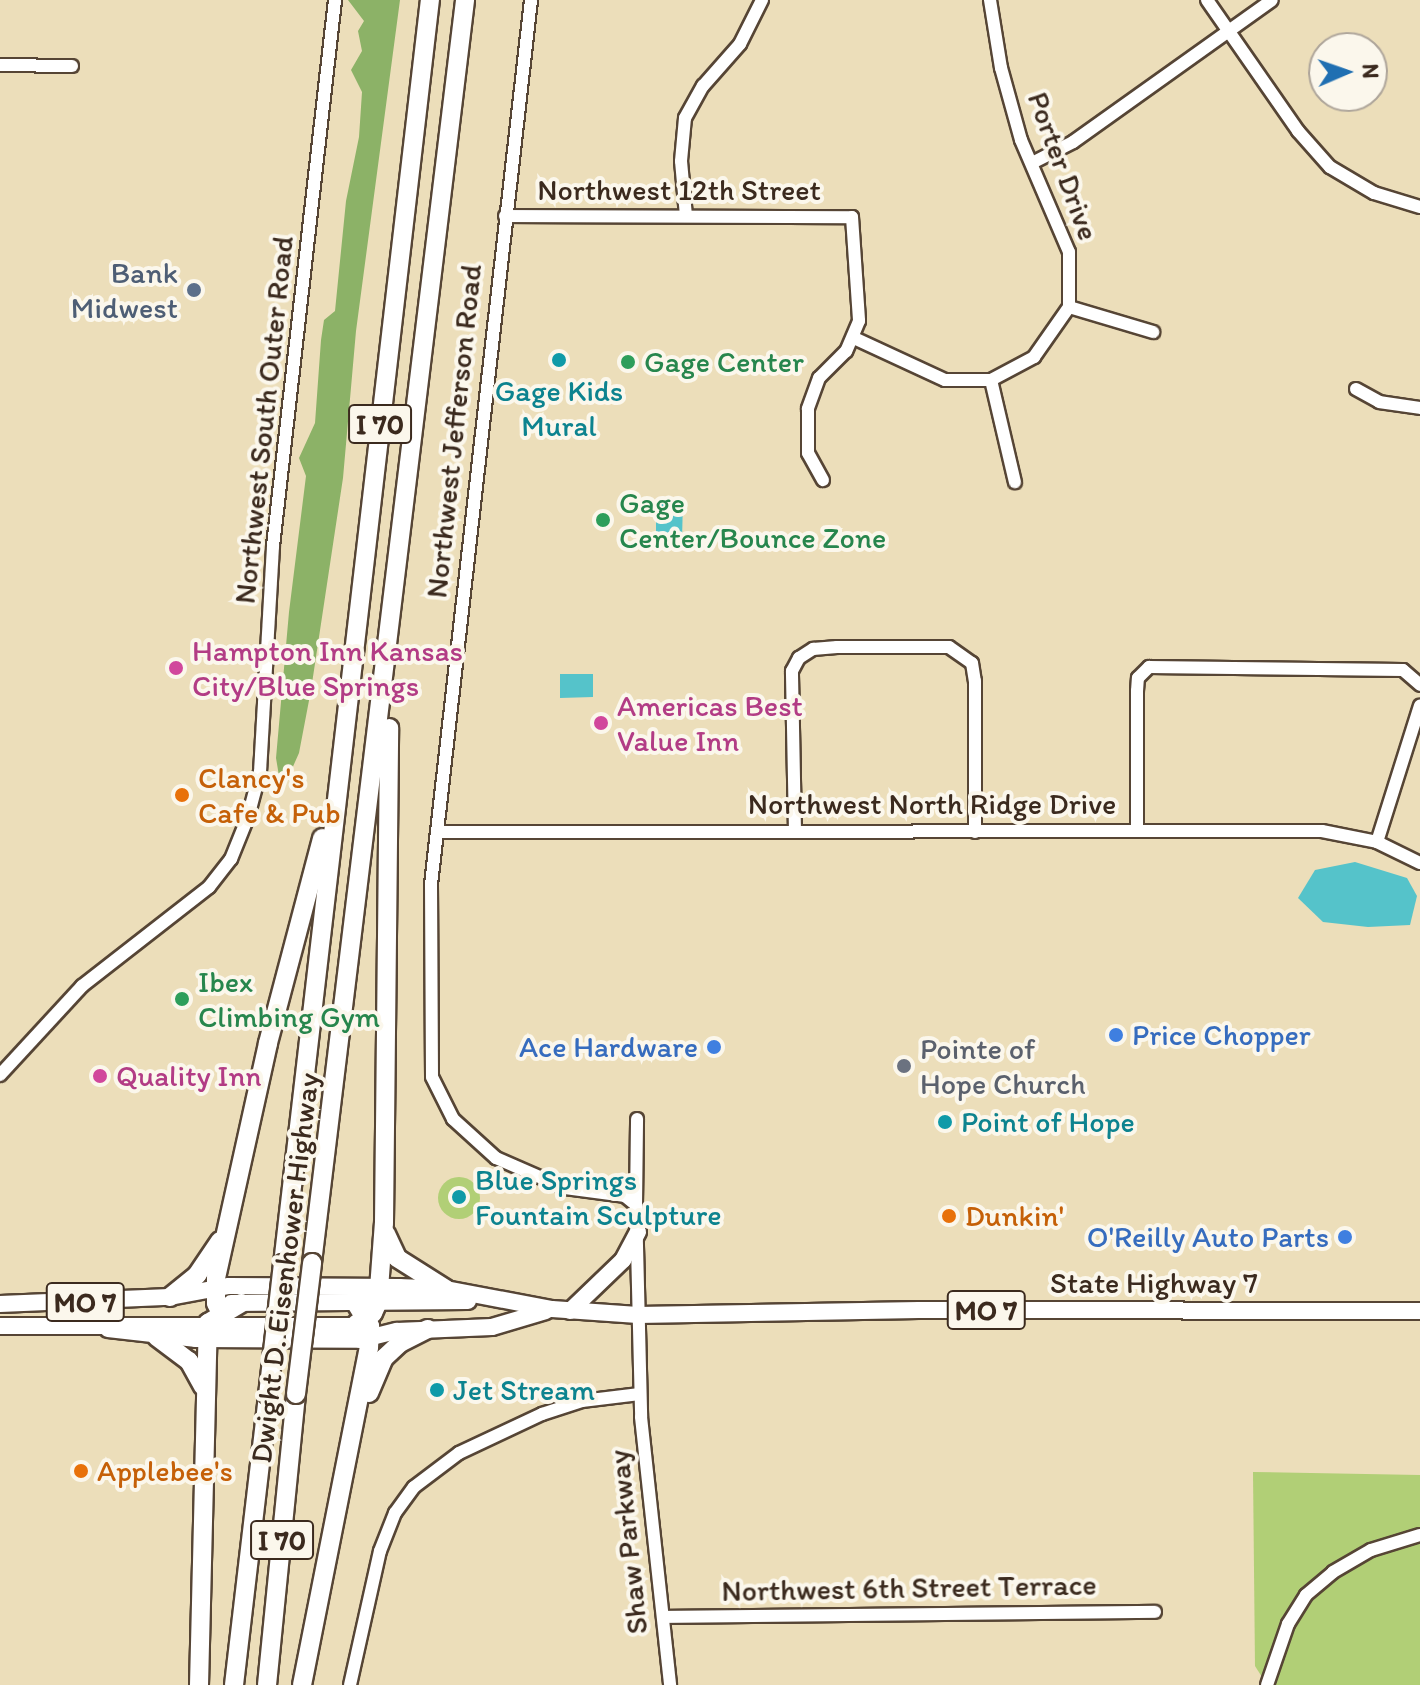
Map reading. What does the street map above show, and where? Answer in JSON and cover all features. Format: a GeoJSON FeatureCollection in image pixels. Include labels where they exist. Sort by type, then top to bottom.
{"type":"FeatureCollection","features":[{"type":"Feature","properties":{"kind":"highway","name":"Dwight D. Eisenhower Highway"},"geometry":{"type":"LineString","coordinates":[[234,1685],[430,0]]}},
{"type":"Feature","properties":{"kind":"highway","name":"Dwight D. Eisenhower Highway"},"geometry":{"type":"LineString","coordinates":[[267,1685],[296,1394],[465,0]]}},
{"type":"Feature","properties":{"kind":"highway"},"geometry":{"type":"LineString","coordinates":[[302,1685],[359,1398],[368,1314],[384,1223],[383,929],[392,622]]}},
{"type":"Feature","properties":{"kind":"highway"},"geometry":{"type":"LineString","coordinates":[[199,1685],[203,1386],[228,1228],[268,1043],[338,778]]}},
{"type":"Feature","properties":{"kind":"highway"},"geometry":{"type":"LineString","coordinates":[[384,1223],[397,1258],[446,1289]]}},
{"type":"Feature","properties":{"kind":"highway"},"geometry":{"type":"LineString","coordinates":[[170,1297],[197,1275],[228,1228]]}},
{"type":"Feature","properties":{"kind":"highway"},"geometry":{"type":"LineString","coordinates":[[215,1315],[241,1303]]}},
{"type":"Feature","properties":{"kind":"highway"},"geometry":{"type":"LineString","coordinates":[[359,1398],[368,1394],[384,1358],[400,1343],[428,1329]]}},
{"type":"Feature","properties":{"kind":"highway"},"geometry":{"type":"LineString","coordinates":[[157,1337],[189,1361],[203,1386]]}},
{"type":"Feature","properties":{"kind":"main road"},"geometry":{"type":"LineString","coordinates":[[570,1311],[623,1260],[638,1232]]}},
{"type":"Feature","properties":{"kind":"main road","name":"MO 7"},"geometry":{"type":"LineString","coordinates":[[0,1326],[108,1329],[157,1337],[215,1315],[368,1314],[446,1289],[491,1301],[552,1309]]}},
{"type":"Feature","properties":{"kind":"main road","name":"MO 7"},"geometry":{"type":"LineString","coordinates":[[0,1304],[170,1297],[215,1315],[368,1314]]}},
{"type":"Feature","properties":{"kind":"main road","name":"MO 7"},"geometry":{"type":"LineString","coordinates":[[108,1329],[215,1315],[368,1314],[491,1301]]}},
{"type":"Feature","properties":{"kind":"main road","name":"MO 7"},"geometry":{"type":"LineString","coordinates":[[241,1303],[368,1314],[397,1331],[492,1327],[552,1309]]}},
{"type":"Feature","properties":{"kind":"main road","name":"State Highway 7"},"geometry":{"type":"LineString","coordinates":[[552,1309],[638,1315],[919,1310],[1420,1311]]}},
{"type":"Feature","properties":{"kind":"street","name":"Northwest South Outer Road"},"geometry":{"type":"LineString","coordinates":[[0,1075],[82,986],[209,887],[231,859],[248,817],[260,772],[273,546],[335,0]]}},
{"type":"Feature","properties":{"kind":"street","name":"Northwest Jefferson Road"},"geometry":{"type":"LineString","coordinates":[[531,0],[431,885],[430,1047],[439,1100],[475,1141],[526,1175],[565,1188],[625,1196],[636,1205]]}},
{"type":"Feature","properties":{"kind":"street"},"geometry":{"type":"LineString","coordinates":[[686,216],[681,161],[685,118],[703,86],[740,44],[762,0]]}},
{"type":"Feature","properties":{"kind":"street","name":"Porter Drive"},"geometry":{"type":"LineString","coordinates":[[990,0],[1009,100],[1069,252],[1069,307]]}},
{"type":"Feature","properties":{"kind":"street"},"geometry":{"type":"LineString","coordinates":[[1207,0],[1226,32],[1330,167],[1374,193],[1420,207]]}},
{"type":"Feature","properties":{"kind":"street"},"geometry":{"type":"LineString","coordinates":[[1032,163],[1073,142],[1272,0]]}},
{"type":"Feature","properties":{"kind":"street"},"geometry":{"type":"LineString","coordinates":[[0,65],[72,66]]}},
{"type":"Feature","properties":{"kind":"street","name":"Northwest 12th Street"},"geometry":{"type":"LineString","coordinates":[[505,216],[852,217],[861,303],[854,338]]}},
{"type":"Feature","properties":{"kind":"street"},"geometry":{"type":"LineString","coordinates":[[823,480],[808,453],[808,409],[819,378],[854,338],[945,380],[991,380],[1034,357],[1069,307],[1153,332]]}},
{"type":"Feature","properties":{"kind":"street"},"geometry":{"type":"LineString","coordinates":[[991,380],[1015,482]]}},
{"type":"Feature","properties":{"kind":"street"},"geometry":{"type":"LineString","coordinates":[[1356,389],[1379,402],[1420,408]]}},
{"type":"Feature","properties":{"kind":"street"},"geometry":{"type":"LineString","coordinates":[[795,831],[792,671],[799,658],[813,649],[837,647],[949,647],[972,663],[975,681],[975,832]]}},
{"type":"Feature","properties":{"kind":"street"},"geometry":{"type":"LineString","coordinates":[[1137,830],[1137,669],[1403,670],[1418,678]]}},
{"type":"Feature","properties":{"kind":"street"},"geometry":{"type":"LineString","coordinates":[[1377,842],[1420,706]]}},
{"type":"Feature","properties":{"kind":"street","name":"Northwest North Ridge Drive"},"geometry":{"type":"LineString","coordinates":[[438,832],[1322,831],[1377,842],[1420,863]]}},
{"type":"Feature","properties":{"kind":"street"},"geometry":{"type":"LineString","coordinates":[[637,1119],[638,1315]]}},
{"type":"Feature","properties":{"kind":"street","name":"Shaw Parkway"},"geometry":{"type":"LineString","coordinates":[[638,1315],[640,1394],[670,1685]]}},
{"type":"Feature","properties":{"kind":"street"},"geometry":{"type":"LineString","coordinates":[[350,1685],[380,1551],[395,1513],[414,1487],[459,1453],[542,1414],[582,1401],[640,1394]]}},
{"type":"Feature","properties":{"kind":"street"},"geometry":{"type":"LineString","coordinates":[[1267,1685],[1288,1624],[1306,1595],[1333,1572],[1371,1550],[1420,1535]]}},
{"type":"Feature","properties":{"kind":"street","name":"Northwest 6th Street Terrace"},"geometry":{"type":"LineString","coordinates":[[663,1617],[1155,1612]]}},
{"type":"Feature","properties":{"kind":"green space"},"geometry":{"type":"Polygon","coordinates":[[[348,0],[400,0],[356,331],[343,478],[311,690],[299,753],[291,771],[279,776],[276,758],[289,612],[306,476],[299,458],[315,423],[324,320],[335,311],[346,201],[359,137],[362,92],[351,70],[362,51],[358,31],[364,21],[348,0]]]}},
{"type":"Feature","properties":{"kind":"green space"},"geometry":{"type":"Polygon","coordinates":[[[459,1177],[474,1183],[480,1198],[474,1213],[459,1219],[444,1213],[438,1198],[444,1183],[459,1177]]]}},
{"type":"Feature","properties":{"kind":"green space"},"geometry":{"type":"Polygon","coordinates":[[[1253,1472],[1420,1475],[1420,1685],[1267,1685],[1255,1666],[1253,1472]]]}},
{"type":"Feature","properties":{"kind":"water"},"geometry":{"type":"Polygon","coordinates":[[[683,499],[682,541],[656,542],[656,500],[683,499]]]}},
{"type":"Feature","properties":{"kind":"water"},"geometry":{"type":"Polygon","coordinates":[[[560,674],[593,674],[593,697],[560,698],[560,674]]]}},
{"type":"Feature","properties":{"kind":"water"},"geometry":{"type":"Polygon","coordinates":[[[1355,862],[1407,878],[1417,896],[1410,925],[1368,927],[1323,922],[1298,898],[1315,870],[1355,862]]]}},
{"type":"Feature","properties":{"kind":"place","name":"Bank Midwest"},"geometry":{"type":"Point","coordinates":[194,290]}},
{"type":"Feature","properties":{"kind":"place","name":"Gage Kids Mural"},"geometry":{"type":"Point","coordinates":[559,360]}},
{"type":"Feature","properties":{"kind":"place","name":"Gage Center"},"geometry":{"type":"Point","coordinates":[628,362]}},
{"type":"Feature","properties":{"kind":"place","name":"Gage Center/Bounce Zone"},"geometry":{"type":"Point","coordinates":[603,520]}},
{"type":"Feature","properties":{"kind":"place","name":"Hampton Inn Kansas City/Blue Springs"},"geometry":{"type":"Point","coordinates":[176,668]}},
{"type":"Feature","properties":{"kind":"place","name":"Americas Best Value Inn"},"geometry":{"type":"Point","coordinates":[601,723]}},
{"type":"Feature","properties":{"kind":"place","name":"Clancy's Cafe & Pub"},"geometry":{"type":"Point","coordinates":[182,795]}},
{"type":"Feature","properties":{"kind":"place","name":"Ibex Climbing Gym"},"geometry":{"type":"Point","coordinates":[182,999]}},
{"type":"Feature","properties":{"kind":"place","name":"Price Chopper"},"geometry":{"type":"Point","coordinates":[1116,1035]}},
{"type":"Feature","properties":{"kind":"place","name":"Ace Hardware"},"geometry":{"type":"Point","coordinates":[714,1047]}},
{"type":"Feature","properties":{"kind":"place","name":"Pointe of Hope Church"},"geometry":{"type":"Point","coordinates":[904,1066]}},
{"type":"Feature","properties":{"kind":"place","name":"Quality Inn"},"geometry":{"type":"Point","coordinates":[100,1076]}},
{"type":"Feature","properties":{"kind":"place","name":"Point of Hope"},"geometry":{"type":"Point","coordinates":[945,1122]}},
{"type":"Feature","properties":{"kind":"place","name":"Blue Springs Fountain Sculpture"},"geometry":{"type":"Point","coordinates":[459,1197]}},
{"type":"Feature","properties":{"kind":"place","name":"Dunkin'"},"geometry":{"type":"Point","coordinates":[949,1216]}},
{"type":"Feature","properties":{"kind":"place","name":"O'Reilly Auto Parts"},"geometry":{"type":"Point","coordinates":[1345,1237]}},
{"type":"Feature","properties":{"kind":"place","name":"Jet Stream"},"geometry":{"type":"Point","coordinates":[437,1390]}},
{"type":"Feature","properties":{"kind":"place","name":"Applebee's"},"geometry":{"type":"Point","coordinates":[81,1471]}}]}
